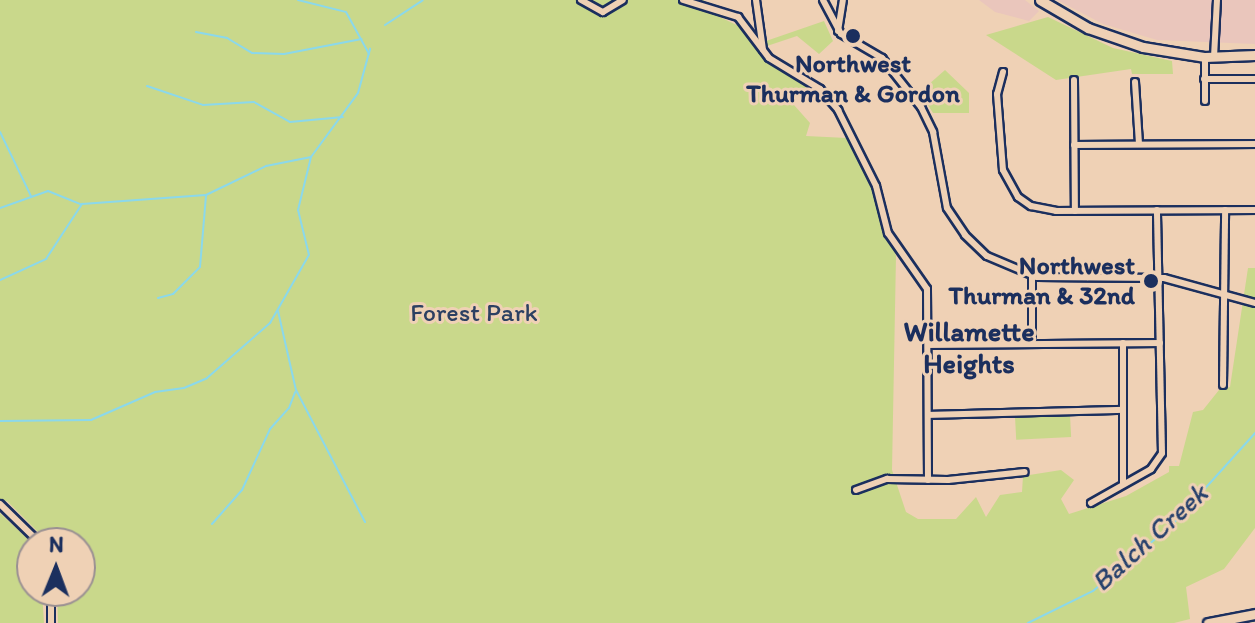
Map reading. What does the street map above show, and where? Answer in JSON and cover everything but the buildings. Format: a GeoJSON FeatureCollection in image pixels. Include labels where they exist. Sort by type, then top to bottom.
{"type":"FeatureCollection","features":[{"type":"Feature","properties":{"kind":"main road"},"geometry":{"type":"LineString","coordinates":[[1040,0],[1125,42],[1210,57],[1255,55]]}},
{"type":"Feature","properties":{"kind":"main road"},"geometry":{"type":"LineString","coordinates":[[1208,623],[1255,614]]}},
{"type":"Feature","properties":{"kind":"street"},"geometry":{"type":"LineString","coordinates":[[581,0],[603,12],[623,0]]}},
{"type":"Feature","properties":{"kind":"street"},"geometry":{"type":"LineString","coordinates":[[683,0],[738,17],[763,50],[834,102],[876,186],[888,233],[927,289],[928,480]]}},
{"type":"Feature","properties":{"kind":"street"},"geometry":{"type":"LineString","coordinates":[[756,0],[763,50]]}},
{"type":"Feature","properties":{"kind":"street"},"geometry":{"type":"LineString","coordinates":[[823,0],[838,31],[882,58],[921,107],[933,132],[943,198],[959,227],[987,256],[1032,275],[1159,277],[1255,303]]}},
{"type":"Feature","properties":{"kind":"street"},"geometry":{"type":"LineString","coordinates":[[838,31],[843,0]]}},
{"type":"Feature","properties":{"kind":"street"},"geometry":{"type":"LineString","coordinates":[[1205,101],[1204,79],[1217,0]]}},
{"type":"Feature","properties":{"kind":"street"},"geometry":{"type":"LineString","coordinates":[[1003,72],[998,135],[1008,184],[1031,206],[1075,211],[1255,210]]}},
{"type":"Feature","properties":{"kind":"street"},"geometry":{"type":"LineString","coordinates":[[1204,79],[1255,79]]}},
{"type":"Feature","properties":{"kind":"street"},"geometry":{"type":"LineString","coordinates":[[1074,80],[1075,211]]}},
{"type":"Feature","properties":{"kind":"street"},"geometry":{"type":"LineString","coordinates":[[1135,82],[1140,97],[1139,144]]}},
{"type":"Feature","properties":{"kind":"street"},"geometry":{"type":"LineString","coordinates":[[1074,145],[1255,144]]}},
{"type":"Feature","properties":{"kind":"street"},"geometry":{"type":"LineString","coordinates":[[1091,503],[1151,469],[1162,453],[1157,210]]}},
{"type":"Feature","properties":{"kind":"street"},"geometry":{"type":"LineString","coordinates":[[1223,385],[1225,210]]}},
{"type":"Feature","properties":{"kind":"street"},"geometry":{"type":"LineString","coordinates":[[1032,275],[1032,344]]}},
{"type":"Feature","properties":{"kind":"street"},"geometry":{"type":"LineString","coordinates":[[1123,343],[1123,484]]}},
{"type":"Feature","properties":{"kind":"street"},"geometry":{"type":"LineString","coordinates":[[928,345],[1160,343]]}},
{"type":"Feature","properties":{"kind":"street"},"geometry":{"type":"LineString","coordinates":[[929,415],[1123,410]]}},
{"type":"Feature","properties":{"kind":"street"},"geometry":{"type":"LineString","coordinates":[[856,490],[887,479],[928,480],[1025,472]]}},
{"type":"Feature","properties":{"kind":"street"},"geometry":{"type":"LineString","coordinates":[[0,504],[24,527]]}},
{"type":"Feature","properties":{"kind":"shaded area"},"geometry":{"type":"Polygon","coordinates":[[[979,0],[1025,0],[1039,11],[1029,21],[995,12],[979,0]]]}},
{"type":"Feature","properties":{"kind":"shaded area"},"geometry":{"type":"Polygon","coordinates":[[[1057,0],[1255,0],[1255,44],[1157,40],[1103,24],[1057,0]]]}},
{"type":"Feature","properties":{"kind":"green space","name":"Forest Park"},"geometry":{"type":"Polygon","coordinates":[[[0,0],[704,0],[705,10],[743,28],[766,61],[810,86],[786,96],[810,123],[806,136],[847,138],[871,183],[896,256],[892,470],[906,512],[918,519],[956,519],[976,497],[986,517],[1000,495],[1022,492],[1023,476],[1061,470],[1074,480],[1061,499],[1069,514],[1126,496],[1169,472],[1169,466],[1179,466],[1193,412],[1203,410],[1219,390],[1230,387],[1248,268],[1255,268],[1255,528],[1224,569],[1186,587],[1190,619],[1174,623],[58,623],[58,607],[96,607],[96,527],[33,527],[7,501],[0,505],[0,0]]]}},
{"type":"Feature","properties":{"kind":"green space"},"geometry":{"type":"Polygon","coordinates":[[[1048,17],[1113,48],[1172,61],[1173,74],[1132,74],[1131,69],[1056,80],[986,35],[1048,17]]]}},
{"type":"Feature","properties":{"kind":"green space"},"geometry":{"type":"Polygon","coordinates":[[[824,21],[833,41],[819,54],[797,36],[767,46],[766,41],[824,21]]]}},
{"type":"Feature","properties":{"kind":"green space"},"geometry":{"type":"Polygon","coordinates":[[[945,70],[969,93],[969,113],[933,113],[920,92],[945,70]]]}},
{"type":"Feature","properties":{"kind":"green space"},"geometry":{"type":"Polygon","coordinates":[[[1070,415],[1071,437],[1016,440],[1015,418],[1070,415]]]}},
{"type":"Feature","properties":{"kind":"green space"},"geometry":{"type":"Polygon","coordinates":[[[0,513],[16,528],[16,607],[43,607],[44,623],[0,623],[0,513]]]}},
{"type":"Feature","properties":{"kind":"waterway"},"geometry":{"type":"LineString","coordinates":[[298,0],[346,12],[369,54]]}},
{"type":"Feature","properties":{"kind":"waterway"},"geometry":{"type":"LineString","coordinates":[[385,25],[423,0]]}},
{"type":"Feature","properties":{"kind":"waterway"},"geometry":{"type":"LineString","coordinates":[[196,32],[227,38],[252,53],[284,54],[362,39]]}},
{"type":"Feature","properties":{"kind":"waterway"},"geometry":{"type":"LineString","coordinates":[[0,280],[46,259],[82,204],[206,195],[266,166],[311,157],[358,93],[370,49]]}},
{"type":"Feature","properties":{"kind":"waterway"},"geometry":{"type":"LineString","coordinates":[[147,86],[203,105],[254,102],[290,122],[343,117]]}},
{"type":"Feature","properties":{"kind":"waterway"},"geometry":{"type":"LineString","coordinates":[[0,132],[31,196]]}},
{"type":"Feature","properties":{"kind":"waterway"},"geometry":{"type":"LineString","coordinates":[[0,421],[91,420],[155,392],[184,388],[207,378],[270,323],[309,255],[298,210],[311,157]]}},
{"type":"Feature","properties":{"kind":"waterway"},"geometry":{"type":"LineString","coordinates":[[0,208],[48,191],[81,204]]}},
{"type":"Feature","properties":{"kind":"waterway"},"geometry":{"type":"LineString","coordinates":[[158,298],[173,294],[200,267],[206,195]]}},
{"type":"Feature","properties":{"kind":"waterway"},"geometry":{"type":"LineString","coordinates":[[278,311],[296,390],[365,522]]}},
{"type":"Feature","properties":{"kind":"waterway"},"geometry":{"type":"LineString","coordinates":[[212,524],[242,490],[270,429],[289,408],[295,392]]}},
{"type":"Feature","properties":{"kind":"waterway","name":"Balch Creek"},"geometry":{"type":"LineString","coordinates":[[1028,623],[1093,591],[1172,525],[1255,433]]}},
{"type":"Feature","properties":{"kind":"place","name":"Northwest Thurman & Gordon"},"geometry":{"type":"Point","coordinates":[853,36]}},
{"type":"Feature","properties":{"kind":"place","name":"Northwest Thurman & 32nd"},"geometry":{"type":"Point","coordinates":[1151,281]}},
{"type":"Feature","properties":{"kind":"district","name":"Willamette Heights"},"geometry":{"type":"Point","coordinates":[969,347]}}]}
